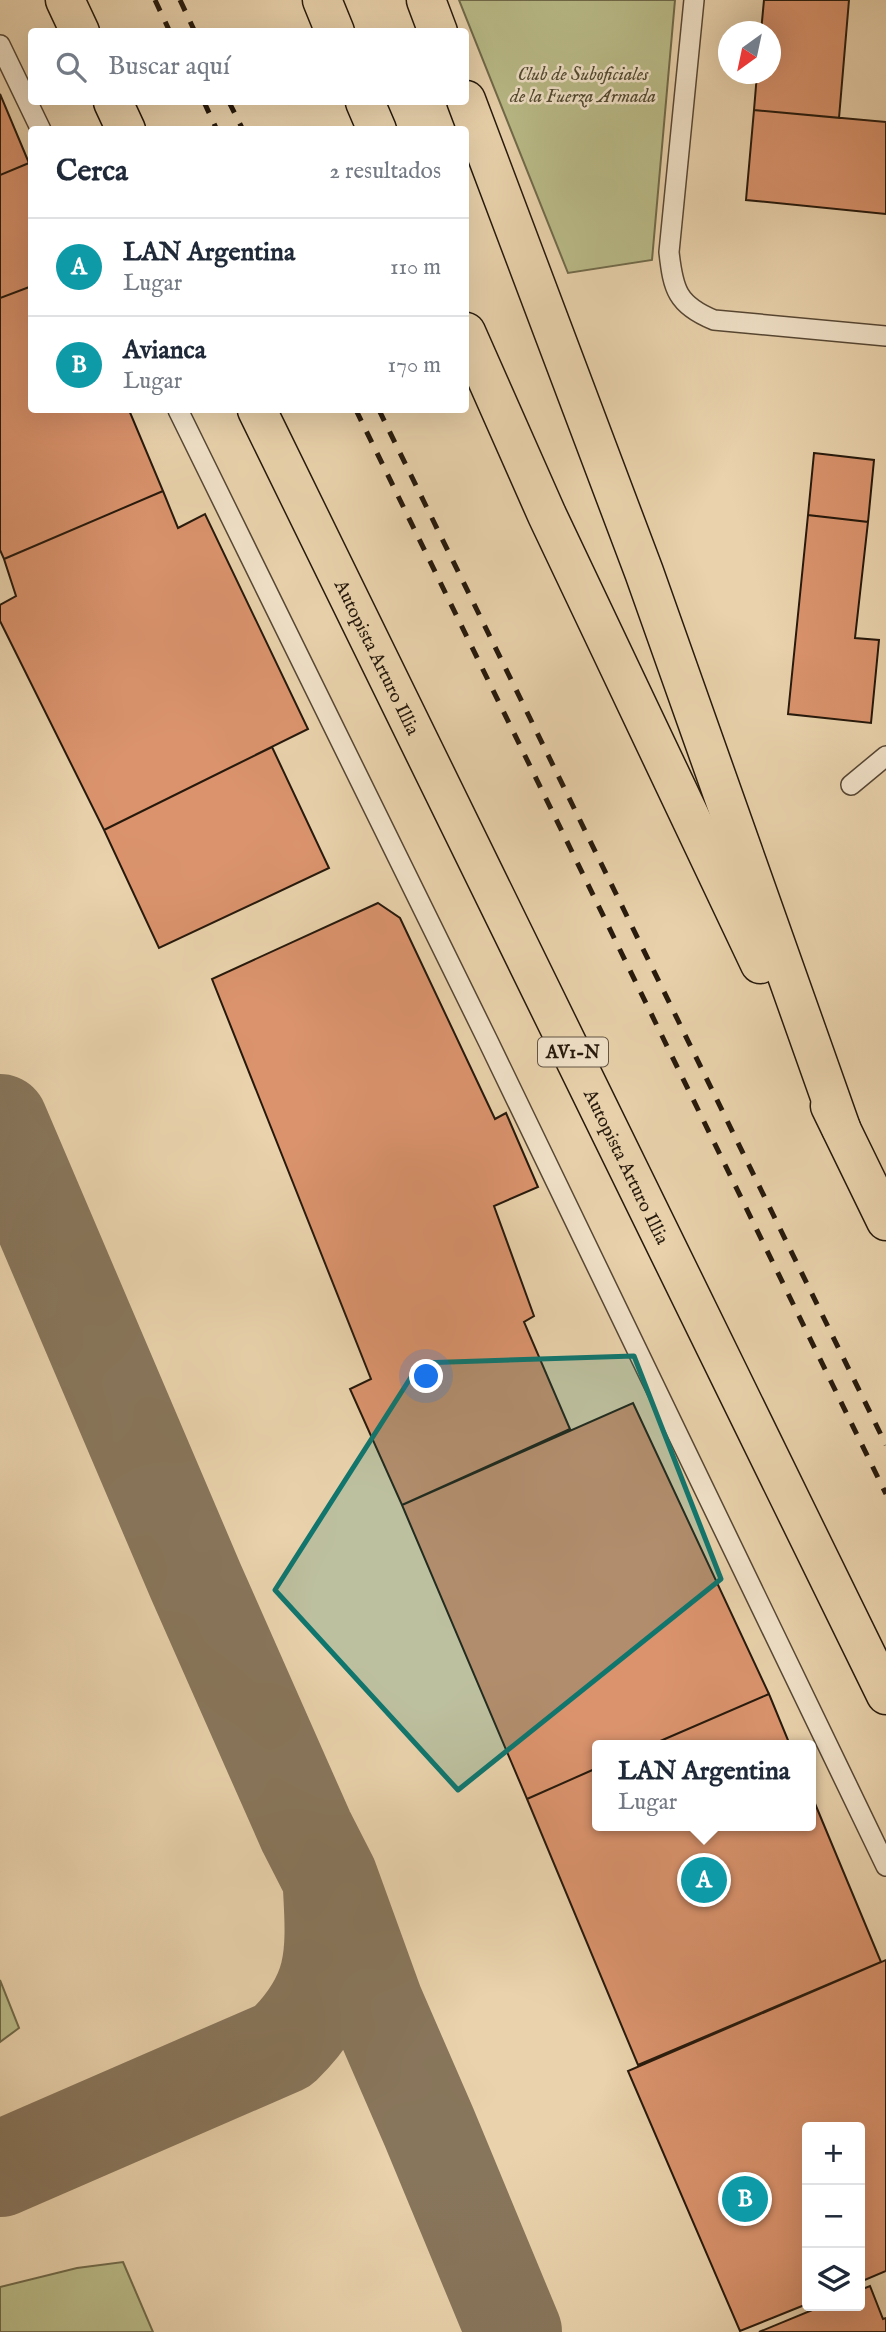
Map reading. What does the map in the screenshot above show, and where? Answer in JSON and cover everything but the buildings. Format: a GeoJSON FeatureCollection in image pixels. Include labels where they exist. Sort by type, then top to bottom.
{"type":"FeatureCollection","features":[{"type":"Feature","properties":{"kind":"highway"},"geometry":{"type":"LineString","coordinates":[[65,0],[78,28]]}},
{"type":"Feature","properties":{"kind":"highway"},"geometry":{"type":"LineString","coordinates":[[322,0],[333,28]]}},
{"type":"Feature","properties":{"kind":"highway"},"geometry":{"type":"LineString","coordinates":[[426,0],[436,28]]}},
{"type":"Feature","properties":{"kind":"highway"},"geometry":{"type":"LineString","coordinates":[[114,105],[124,126]]}},
{"type":"Feature","properties":{"kind":"highway"},"geometry":{"type":"LineString","coordinates":[[366,105],[375,126]]}},
{"type":"Feature","properties":{"kind":"highway"},"geometry":{"type":"LineString","coordinates":[[468,105],[644,572],[841,1128]]}},
{"type":"Feature","properties":{"kind":"highway"},"geometry":{"type":"LineString","coordinates":[[469,339],[547,514],[777,999],[886,1220]]}},
{"type":"Feature","properties":{"kind":"highway","name":"Autopista Arturo Illia"},"geometry":{"type":"LineString","coordinates":[[258,413],[886,1695]]}},
{"type":"Feature","properties":{"kind":"lane"},"geometry":{"type":"LineString","coordinates":[[694,0],[670,252],[672,278],[682,298],[693,312],[714,320],[886,336]]}},
{"type":"Feature","properties":{"kind":"lane"},"geometry":{"type":"LineString","coordinates":[[0,45],[28,103]]}},
{"type":"Feature","properties":{"kind":"lane"},"geometry":{"type":"LineString","coordinates":[[29,105],[39,126]]}},
{"type":"Feature","properties":{"kind":"lane"},"geometry":{"type":"LineString","coordinates":[[179,413],[488,1041],[886,1867]]}},
{"type":"Feature","properties":{"kind":"lane"},"geometry":{"type":"LineString","coordinates":[[851,785],[886,756]]}},
{"type":"Feature","properties":{"kind":"highlighted area"},"geometry":{"type":"Polygon","coordinates":[[[634,1356],[721,1579],[458,1790],[275,1590],[420,1363],[634,1356]]]}},
{"type":"Feature","properties":{"kind":"green space","name":"Club de Suboficiales de la Fuerza Armada"},"geometry":{"type":"Polygon","coordinates":[[[459,0],[675,0],[652,260],[568,273],[459,0]]]}},
{"type":"Feature","properties":{"kind":"green space"},"geometry":{"type":"Polygon","coordinates":[[[0,1980],[19,2028],[0,2042],[0,1980]]]}},
{"type":"Feature","properties":{"kind":"green space"},"geometry":{"type":"Polygon","coordinates":[[[123,2262],[153,2332],[0,2332],[0,2287],[77,2268],[123,2262]]]}},
{"type":"Feature","properties":{"kind":"taxiway"},"geometry":{"type":"LineString","coordinates":[[0,1122],[196,1582],[306,1831],[330,1878],[376,2005],[514,2332]]}},
{"type":"Feature","properties":{"kind":"taxiway"},"geometry":{"type":"LineString","coordinates":[[0,2169],[283,2046],[313,2010],[328,1974],[332,1935],[331,1889]]}},
{"type":"Feature","properties":{"kind":"railway"},"geometry":{"type":"LineString","coordinates":[[155,0],[168,28]]}},
{"type":"Feature","properties":{"kind":"railway"},"geometry":{"type":"LineString","coordinates":[[180,0],[193,28]]}},
{"type":"Feature","properties":{"kind":"railway"},"geometry":{"type":"LineString","coordinates":[[205,105],[215,126]]}},
{"type":"Feature","properties":{"kind":"railway"},"geometry":{"type":"LineString","coordinates":[[230,105],[241,126]]}},
{"type":"Feature","properties":{"kind":"railway"},"geometry":{"type":"LineString","coordinates":[[357,413],[886,1494]]}},
{"type":"Feature","properties":{"kind":"railway"},"geometry":{"type":"LineString","coordinates":[[380,413],[886,1445]]}},
{"type":"Feature","properties":{"kind":"place","name":"LAN Argentina"},"geometry":{"type":"Point","coordinates":[704,1880]}},
{"type":"Feature","properties":{"kind":"place","name":"Avianca"},"geometry":{"type":"Point","coordinates":[745,2199]}}]}
